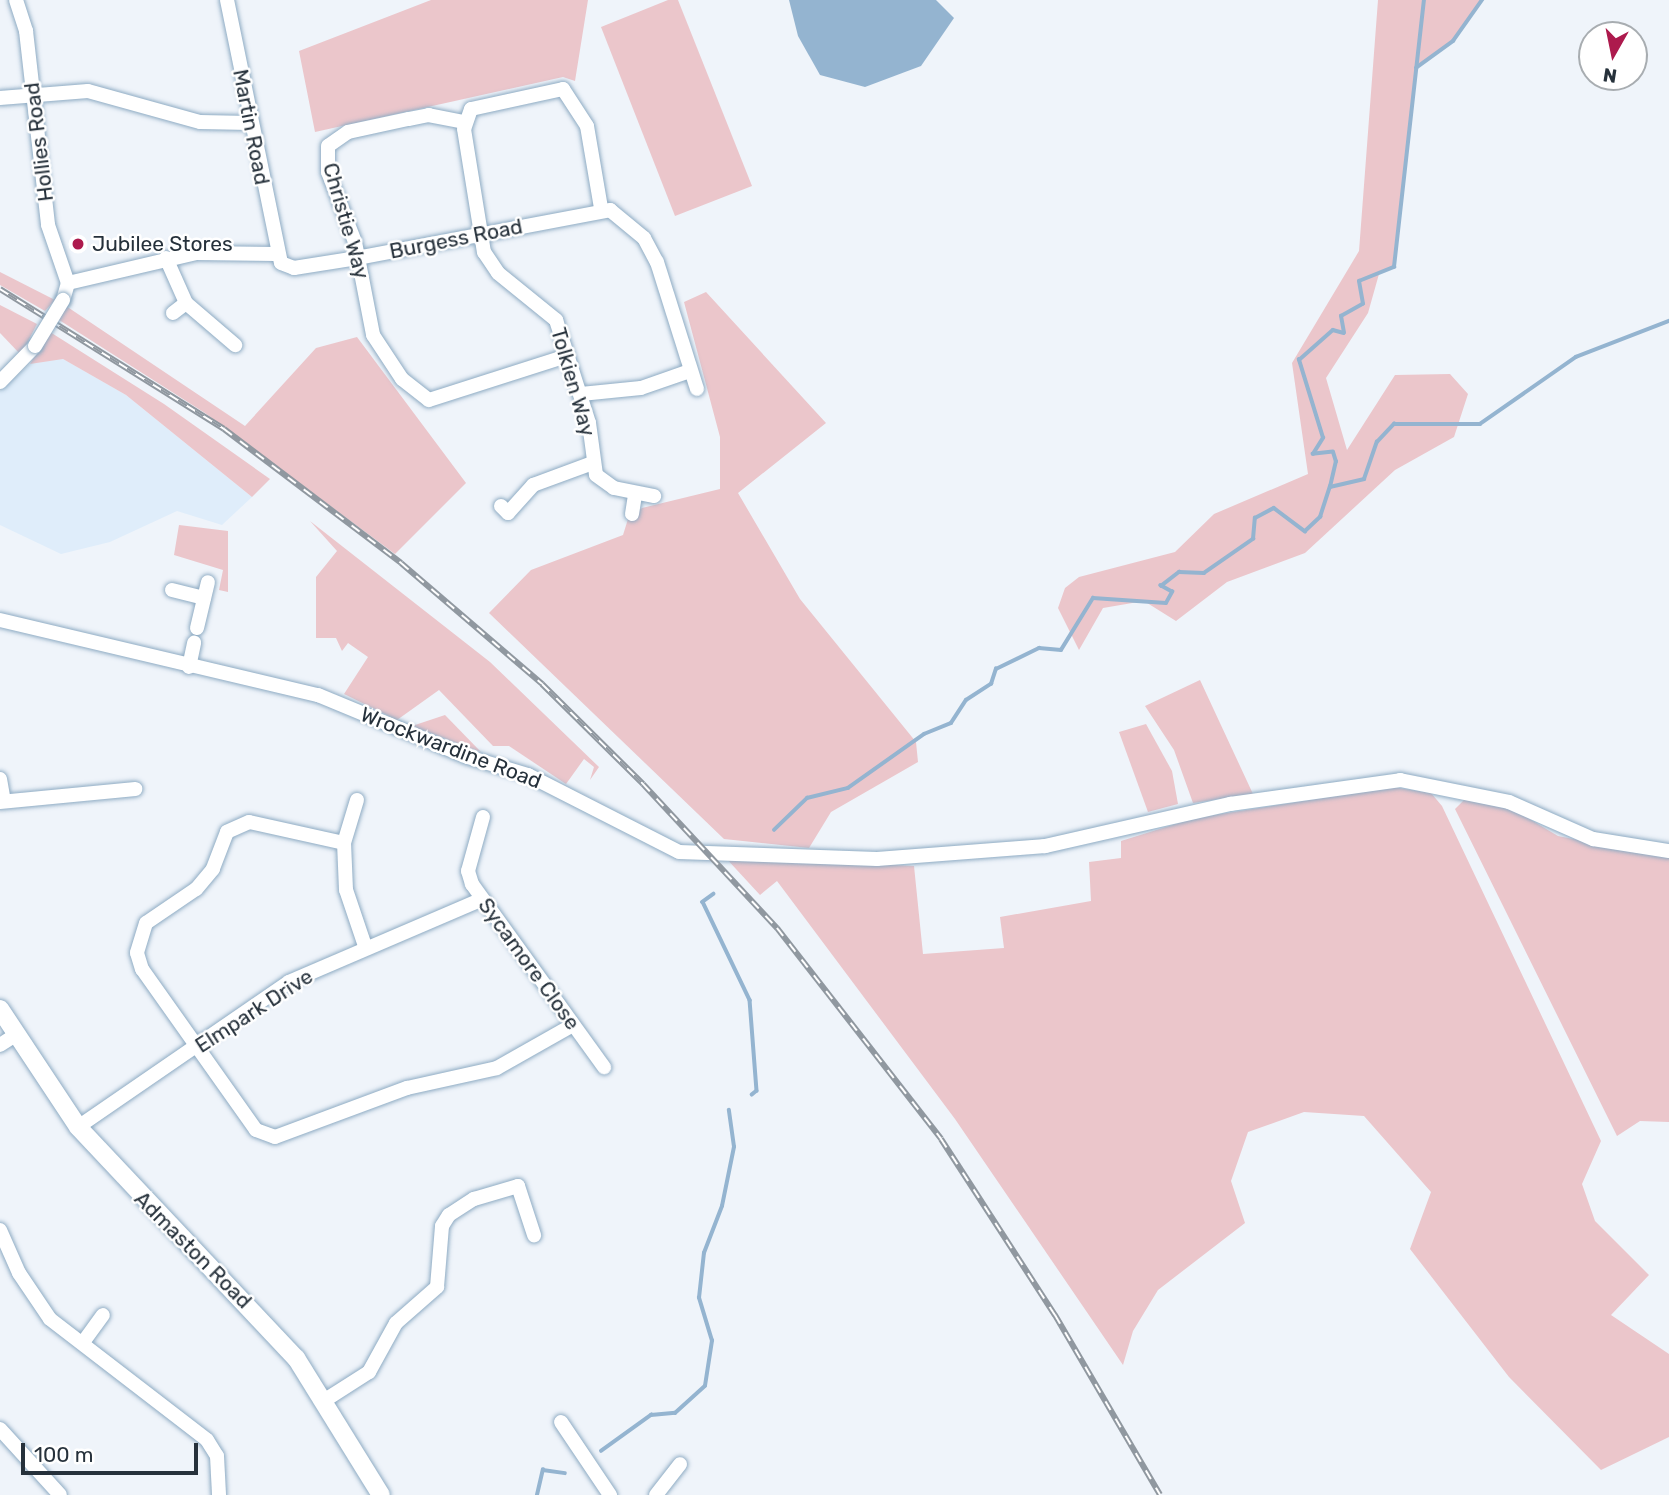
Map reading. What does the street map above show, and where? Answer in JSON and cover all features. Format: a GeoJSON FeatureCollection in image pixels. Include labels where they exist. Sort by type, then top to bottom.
{"type":"FeatureCollection","features":[{"type":"Feature","properties":{"kind":"street","name":"Hollies Road"},"geometry":{"type":"LineString","coordinates":[[16,0],[32,94],[48,225],[68,283]]}},
{"type":"Feature","properties":{"kind":"street","name":"Martin Road"},"geometry":{"type":"LineString","coordinates":[[227,0],[275,254]]}},
{"type":"Feature","properties":{"kind":"street"},"geometry":{"type":"LineString","coordinates":[[464,122],[482,103],[563,89],[587,126],[601,208],[624,218],[657,262],[687,372],[697,388]]}},
{"type":"Feature","properties":{"kind":"street"},"geometry":{"type":"LineString","coordinates":[[0,98],[88,91],[233,126],[250,123]]}},
{"type":"Feature","properties":{"kind":"street","name":"Christie Way"},"geometry":{"type":"LineString","coordinates":[[464,122],[419,117],[348,132],[328,146],[328,172],[357,258],[373,335],[422,398],[564,357]]}},
{"type":"Feature","properties":{"kind":"street","name":"Tolkien Way"},"geometry":{"type":"LineString","coordinates":[[464,122],[479,234],[498,273],[556,320],[564,357],[581,394],[590,464],[614,488],[654,496]]}},
{"type":"Feature","properties":{"kind":"street","name":"Burgess Road"},"geometry":{"type":"LineString","coordinates":[[275,254],[286,268],[357,258],[601,208]]}},
{"type":"Feature","properties":{"kind":"street"},"geometry":{"type":"LineString","coordinates":[[0,382],[35,346],[63,300],[68,283],[166,258],[275,254]]}},
{"type":"Feature","properties":{"kind":"street"},"geometry":{"type":"LineString","coordinates":[[166,258],[186,303],[234,345]]}},
{"type":"Feature","properties":{"kind":"street"},"geometry":{"type":"LineString","coordinates":[[173,313],[186,303]]}},
{"type":"Feature","properties":{"kind":"street"},"geometry":{"type":"LineString","coordinates":[[581,394],[641,388],[687,372]]}},
{"type":"Feature","properties":{"kind":"street"},"geometry":{"type":"LineString","coordinates":[[501,506],[508,513],[533,485],[590,464]]}},
{"type":"Feature","properties":{"kind":"street"},"geometry":{"type":"LineString","coordinates":[[632,514],[635,494]]}},
{"type":"Feature","properties":{"kind":"street"},"geometry":{"type":"LineString","coordinates":[[197,628],[208,582]]}},
{"type":"Feature","properties":{"kind":"street"},"geometry":{"type":"LineString","coordinates":[[172,590],[204,598]]}},
{"type":"Feature","properties":{"kind":"street","name":"Wrockwardine Road"},"geometry":{"type":"LineString","coordinates":[[0,620],[189,667],[318,695],[468,757],[528,775],[679,852],[877,859],[1045,846],[1230,804],[1400,780],[1509,802],[1593,839],[1669,851]]}},
{"type":"Feature","properties":{"kind":"street"},"geometry":{"type":"LineString","coordinates":[[189,667],[194,643]]}},
{"type":"Feature","properties":{"kind":"street"},"geometry":{"type":"LineString","coordinates":[[0,779],[2,801],[135,789]]}},
{"type":"Feature","properties":{"kind":"street"},"geometry":{"type":"LineString","coordinates":[[357,800],[344,843],[346,890],[365,946]]}},
{"type":"Feature","properties":{"kind":"street","name":"Sycamore Close"},"geometry":{"type":"LineString","coordinates":[[483,817],[468,871],[480,900],[604,1067]]}},
{"type":"Feature","properties":{"kind":"street"},"geometry":{"type":"LineString","coordinates":[[344,843],[249,822],[237,825],[227,832],[205,880],[146,923],[138,936],[142,969],[256,1130],[286,1137],[407,1088],[497,1068],[573,1025]]}},
{"type":"Feature","properties":{"kind":"street","name":"Elmpark Drive"},"geometry":{"type":"LineString","coordinates":[[78,1127],[198,1048],[289,982],[365,946],[480,900]]}},
{"type":"Feature","properties":{"kind":"street","name":"Admaston Road"},"geometry":{"type":"LineString","coordinates":[[0,1009],[78,1127],[296,1358],[381,1495]]}},
{"type":"Feature","properties":{"kind":"street"},"geometry":{"type":"LineString","coordinates":[[0,1045],[17,1034]]}},
{"type":"Feature","properties":{"kind":"street"},"geometry":{"type":"LineString","coordinates":[[322,1402],[369,1372],[396,1323],[437,1287],[442,1226],[449,1215],[474,1199],[518,1186],[534,1235]]}},
{"type":"Feature","properties":{"kind":"street"},"geometry":{"type":"LineString","coordinates":[[0,1230],[32,1296],[50,1320],[83,1341],[117,1377],[207,1440],[224,1494]]}},
{"type":"Feature","properties":{"kind":"street"},"geometry":{"type":"LineString","coordinates":[[83,1341],[103,1315]]}},
{"type":"Feature","properties":{"kind":"street"},"geometry":{"type":"LineString","coordinates":[[561,1422],[610,1495]]}},
{"type":"Feature","properties":{"kind":"street"},"geometry":{"type":"LineString","coordinates":[[0,1429],[60,1495]]}},
{"type":"Feature","properties":{"kind":"street"},"geometry":{"type":"LineString","coordinates":[[656,1495],[680,1464]]}},
{"type":"Feature","properties":{"kind":"shaded area"},"geometry":{"type":"Polygon","coordinates":[[[431,0],[588,0],[575,81],[563,77],[315,132],[299,51],[431,0]]]}},
{"type":"Feature","properties":{"kind":"shaded area"},"geometry":{"type":"Polygon","coordinates":[[[668,0],[678,0],[752,186],[675,216],[601,27],[668,0]]]}},
{"type":"Feature","properties":{"kind":"shaded area"},"geometry":{"type":"Polygon","coordinates":[[[1378,0],[1482,0],[1453,41],[1416,69],[1394,267],[1379,274],[1368,313],[1326,378],[1347,450],[1395,375],[1450,374],[1468,394],[1454,437],[1395,470],[1305,553],[1227,582],[1176,621],[1144,601],[1103,608],[1079,650],[1058,608],[1065,588],[1079,577],[1175,552],[1214,514],[1308,474],[1292,363],[1359,251],[1378,0]]]}},
{"type":"Feature","properties":{"kind":"shaded area"},"geometry":{"type":"Polygon","coordinates":[[[0,272],[55,300],[45,311],[0,285],[0,272]]]}},
{"type":"Feature","properties":{"kind":"shaded area"},"geometry":{"type":"Polygon","coordinates":[[[706,292],[826,423],[738,493],[800,599],[916,742],[918,762],[831,812],[809,848],[724,839],[489,613],[531,570],[623,535],[628,519],[642,508],[720,489],[720,437],[684,302],[706,292]]]}},
{"type":"Feature","properties":{"kind":"shaded area"},"geometry":{"type":"Polygon","coordinates":[[[63,304],[245,426],[316,348],[357,337],[466,483],[395,554],[205,413],[56,318],[63,304]]]}},
{"type":"Feature","properties":{"kind":"shaded area"},"geometry":{"type":"Polygon","coordinates":[[[0,305],[37,324],[21,355],[0,333],[0,305]]]}},
{"type":"Feature","properties":{"kind":"shaded area"},"geometry":{"type":"Polygon","coordinates":[[[50,332],[164,404],[270,479],[252,497],[126,395],[63,359],[30,364],[50,332]]]}},
{"type":"Feature","properties":{"kind":"shaded area"},"geometry":{"type":"Polygon","coordinates":[[[48,358],[63,359],[126,395],[252,497],[222,525],[177,511],[110,542],[61,554],[0,525],[0,391],[30,364],[48,358]]]}},
{"type":"Feature","properties":{"kind":"shaded area"},"geometry":{"type":"Polygon","coordinates":[[[310,521],[490,662],[599,767],[590,780],[594,767],[584,759],[566,784],[509,746],[493,746],[439,690],[397,720],[344,694],[368,657],[348,643],[342,651],[336,638],[316,638],[316,577],[337,551],[310,521]]]}},
{"type":"Feature","properties":{"kind":"shaded area"},"geometry":{"type":"Polygon","coordinates":[[[179,525],[228,531],[228,592],[219,590],[223,570],[174,555],[179,525]]]}},
{"type":"Feature","properties":{"kind":"shaded area"},"geometry":{"type":"Polygon","coordinates":[[[1200,680],[1253,794],[1193,803],[1174,750],[1145,706],[1200,680]]]}},
{"type":"Feature","properties":{"kind":"shaded area"},"geometry":{"type":"Polygon","coordinates":[[[445,715],[481,752],[412,726],[445,715]]]}},
{"type":"Feature","properties":{"kind":"shaded area"},"geometry":{"type":"Polygon","coordinates":[[[1146,724],[1172,771],[1178,804],[1148,812],[1119,732],[1146,724]]]}},
{"type":"Feature","properties":{"kind":"shaded area"},"geometry":{"type":"Polygon","coordinates":[[[1392,787],[1431,793],[1442,806],[1601,1141],[1582,1184],[1595,1221],[1649,1275],[1611,1315],[1669,1354],[1669,1437],[1601,1470],[1509,1377],[1410,1249],[1431,1192],[1364,1116],[1304,1112],[1248,1132],[1231,1181],[1245,1223],[1158,1290],[1133,1331],[1123,1365],[955,1119],[777,881],[760,895],[724,856],[914,866],[923,954],[1004,948],[1000,917],[1091,901],[1089,862],[1121,858],[1121,841],[1195,818],[1392,787]]]}},
{"type":"Feature","properties":{"kind":"shaded area"},"geometry":{"type":"Polygon","coordinates":[[[1465,799],[1516,811],[1558,836],[1669,858],[1669,1122],[1640,1121],[1617,1136],[1455,809],[1465,799]]]}},
{"type":"Feature","properties":{"kind":"water"},"geometry":{"type":"Polygon","coordinates":[[[789,0],[936,0],[954,18],[921,66],[865,87],[820,75],[798,36],[789,0]]]}},
{"type":"Feature","properties":{"kind":"waterway"},"geometry":{"type":"LineString","coordinates":[[1330,487],[1336,462],[1333,452],[1313,454],[1323,438],[1299,360],[1333,330],[1344,333],[1341,316],[1363,304],[1359,281],[1394,267],[1424,0]]}},
{"type":"Feature","properties":{"kind":"waterway"},"geometry":{"type":"LineString","coordinates":[[1416,68],[1453,41],[1482,0]]}},
{"type":"Feature","properties":{"kind":"waterway"},"geometry":{"type":"LineString","coordinates":[[774,830],[807,798],[848,788],[924,734],[951,723],[966,700],[991,684],[996,669],[1039,648],[1061,650],[1093,598],[1166,603],[1172,592],[1161,586],[1179,572],[1204,573],[1253,539],[1255,518],[1274,508],[1305,531],[1320,517],[1330,487],[1364,479],[1377,442],[1394,424],[1480,424],[1576,357],[1669,321]]}},
{"type":"Feature","properties":{"kind":"waterway"},"geometry":{"type":"LineString","coordinates":[[714,894],[703,902],[750,1000],[757,1091],[752,1095]]}},
{"type":"Feature","properties":{"kind":"waterway"},"geometry":{"type":"LineString","coordinates":[[601,1451],[651,1415],[675,1413],[705,1386],[712,1341],[699,1298],[704,1253],[722,1206],[734,1147],[729,1110]]}},
{"type":"Feature","properties":{"kind":"waterway"},"geometry":{"type":"LineString","coordinates":[[537,1495],[543,1470],[565,1473]]}},
{"type":"Feature","properties":{"kind":"railway"},"geometry":{"type":"LineString","coordinates":[[0,289],[224,429],[401,563],[542,684],[643,784],[777,928],[941,1139],[1055,1315],[1160,1495]]}},
{"type":"Feature","properties":{"kind":"place","name":"Jubilee Stores"},"geometry":{"type":"Point","coordinates":[78,244]}}]}
